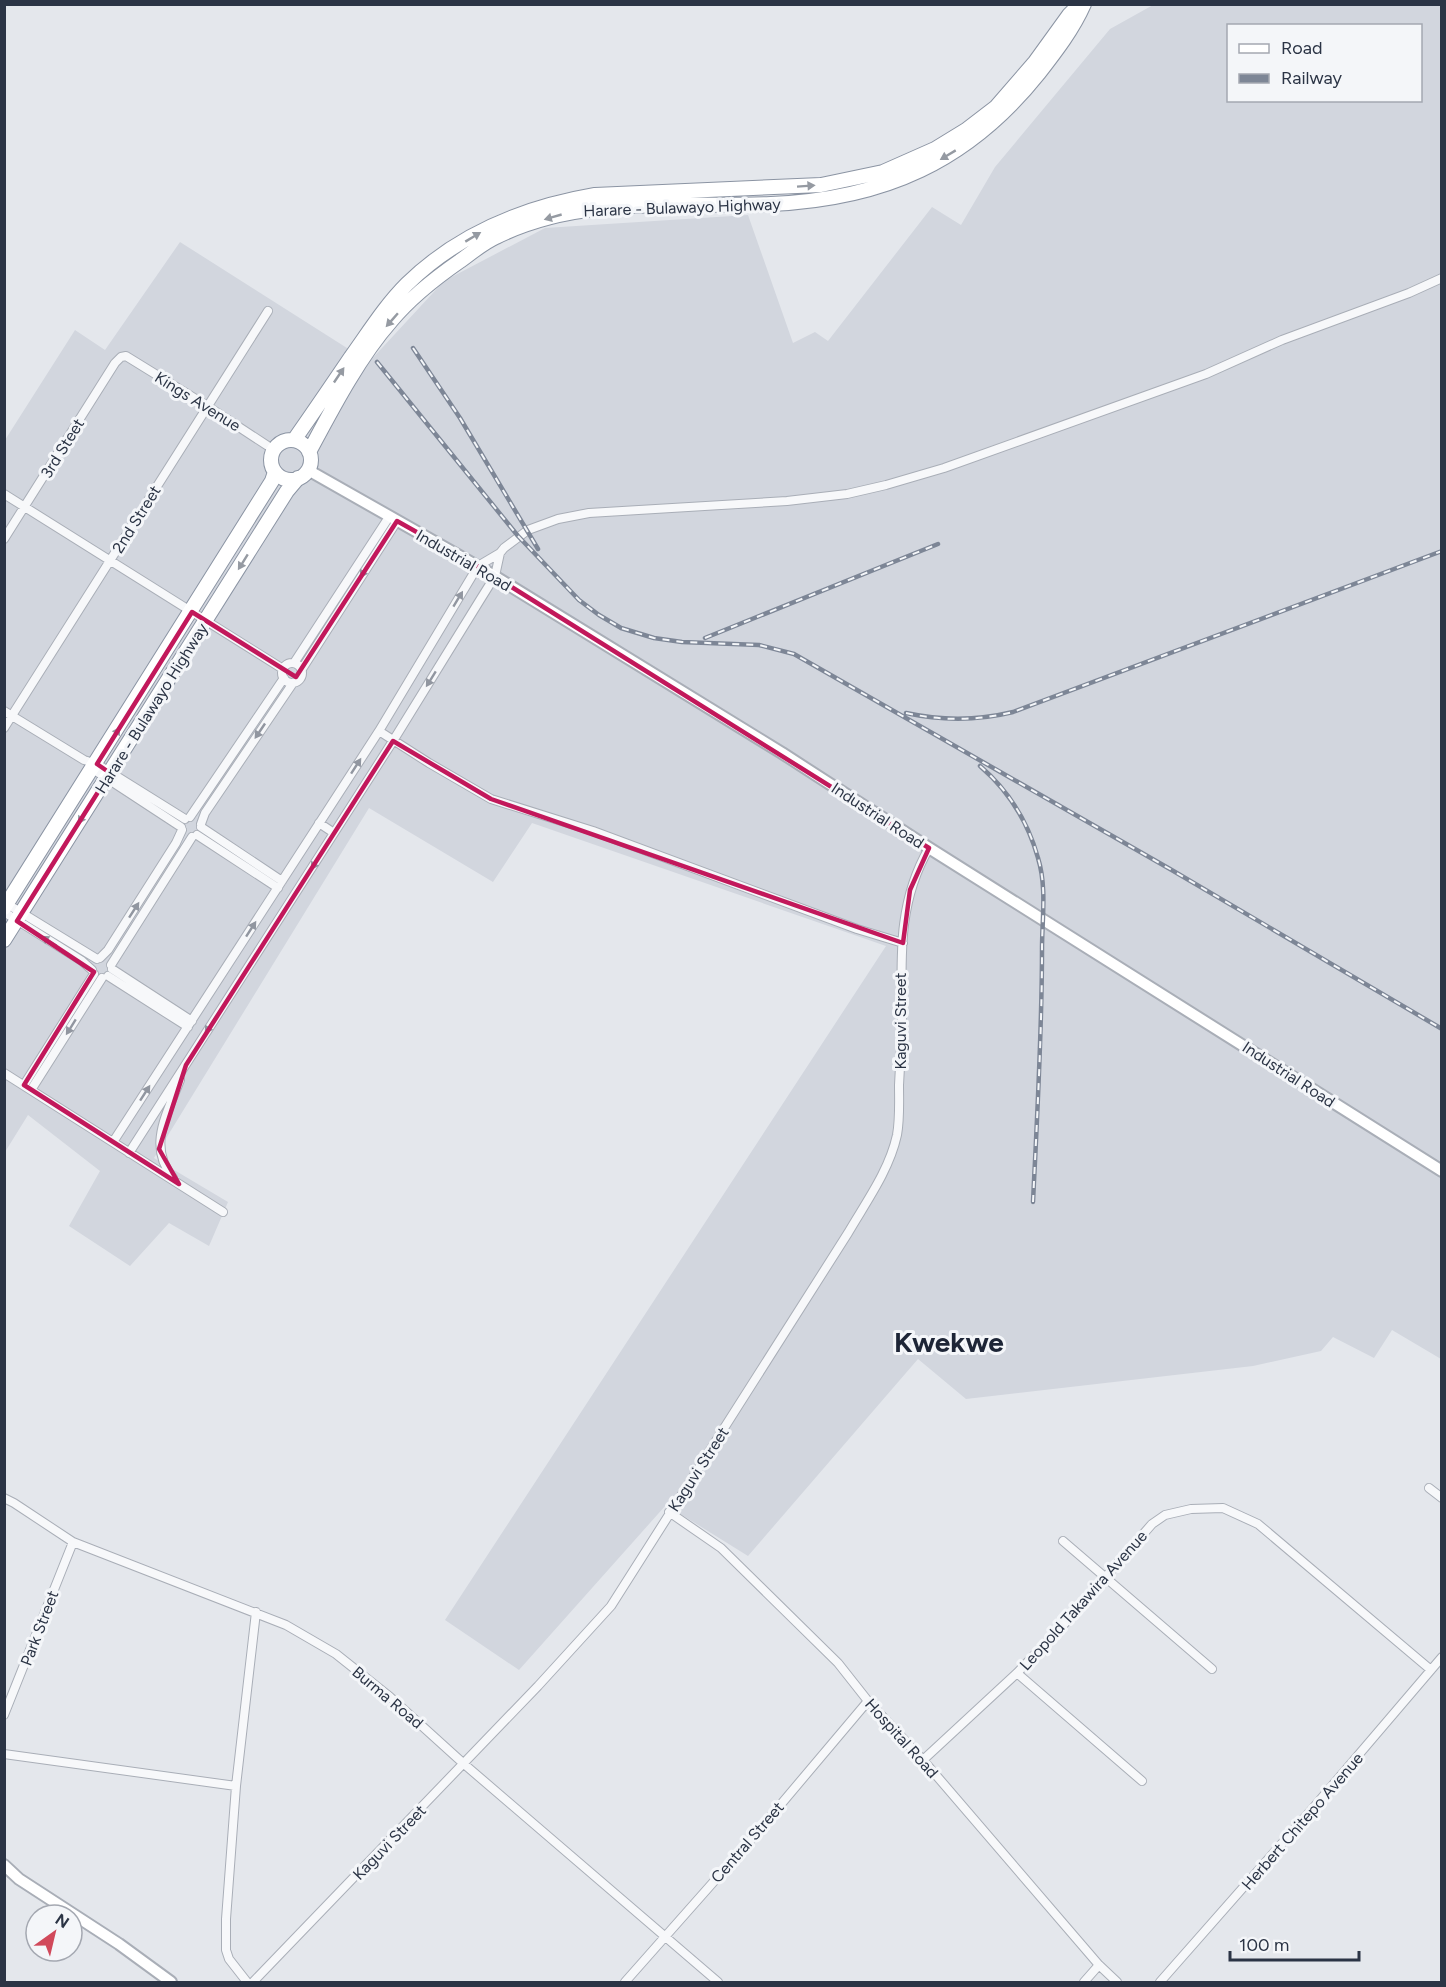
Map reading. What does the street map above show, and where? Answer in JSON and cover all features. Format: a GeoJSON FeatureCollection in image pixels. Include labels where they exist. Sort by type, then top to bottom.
{"type":"FeatureCollection","features":[{"type":"Feature","properties":{"kind":"highway","name":"Harare - Bulawayo Highway"},"geometry":{"type":"LineString","coordinates":[[4,940],[287,491],[310,464],[309,452],[330,401],[382,313],[406,285],[432,261],[480,232],[518,214],[560,201],[595,195],[821,185],[883,172],[935,149],[966,130],[996,107],[1035,62],[1069,15],[1082,4]]}},
{"type":"Feature","properties":{"kind":"highway","name":"Harare - Bulawayo Highway"},"geometry":{"type":"LineString","coordinates":[[274,450],[281,443],[294,440],[330,401]]}},
{"type":"Feature","properties":{"kind":"highway"},"geometry":{"type":"LineString","coordinates":[[294,440],[300,442],[309,452]]}},
{"type":"Feature","properties":{"kind":"highway"},"geometry":{"type":"LineString","coordinates":[[274,450],[271,459],[275,472],[286,479],[303,474]]}},
{"type":"Feature","properties":{"kind":"highway","name":"Harare - Bulawayo Highway"},"geometry":{"type":"LineString","coordinates":[[5,906],[91,765],[192,612],[272,481],[275,472]]}},
{"type":"Feature","properties":{"kind":"highway"},"geometry":{"type":"LineString","coordinates":[[245,525],[260,534]]}},
{"type":"Feature","properties":{"kind":"street"},"geometry":{"type":"LineString","coordinates":[[113,1142],[379,731],[478,566],[500,553],[528,530],[569,517],[645,508],[813,499],[847,494],[922,475],[1206,374],[1282,340],[1409,293],[1442,278]]}},
{"type":"Feature","properties":{"kind":"street","name":"2nd Street"},"geometry":{"type":"LineString","coordinates":[[4,728],[268,311]]}},
{"type":"Feature","properties":{"kind":"street","name":"Kings Avenue"},"geometry":{"type":"LineString","coordinates":[[121,357],[126,356],[274,450]]}},
{"type":"Feature","properties":{"kind":"street","name":"3rd Steet"},"geometry":{"type":"LineString","coordinates":[[4,539],[115,363],[121,357]]}},
{"type":"Feature","properties":{"kind":"street","name":"Industrial Road"},"geometry":{"type":"LineString","coordinates":[[303,474],[393,519],[495,576],[782,753],[1442,1171]]}},
{"type":"Feature","properties":{"kind":"street"},"geometry":{"type":"LineString","coordinates":[[4,494],[283,669]]}},
{"type":"Feature","properties":{"kind":"street"},"geometry":{"type":"LineString","coordinates":[[294,663],[393,519]]}},
{"type":"Feature","properties":{"kind":"street"},"geometry":{"type":"LineString","coordinates":[[31,1090],[198,831],[205,813],[293,683],[301,678],[302,669],[393,519]]}},
{"type":"Feature","properties":{"kind":"street"},"geometry":{"type":"LineString","coordinates":[[129,1153],[393,741],[495,576],[500,553]]}},
{"type":"Feature","properties":{"kind":"street"},"geometry":{"type":"LineString","coordinates":[[24,1085],[93,972],[93,964],[108,950],[177,843],[185,823],[284,678],[283,669],[287,664],[294,663],[302,669]]}},
{"type":"Feature","properties":{"kind":"street"},"geometry":{"type":"LineString","coordinates":[[284,678],[293,683]]}},
{"type":"Feature","properties":{"kind":"street"},"geometry":{"type":"LineString","coordinates":[[4,711],[185,823],[197,819],[198,831]]}},
{"type":"Feature","properties":{"kind":"street"},"geometry":{"type":"LineString","coordinates":[[379,731],[491,799],[593,831],[857,929],[903,943]]}},
{"type":"Feature","properties":{"kind":"street"},"geometry":{"type":"LineString","coordinates":[[185,823],[186,836],[198,831]]}},
{"type":"Feature","properties":{"kind":"street"},"geometry":{"type":"LineString","coordinates":[[319,823],[334,833]]}},
{"type":"Feature","properties":{"kind":"street"},"geometry":{"type":"LineString","coordinates":[[198,831],[280,884]]}},
{"type":"Feature","properties":{"kind":"street","name":"Kaguvi Street"},"geometry":{"type":"LineString","coordinates":[[253,1983],[464,1764],[611,1606],[669,1512],[807,1300],[883,1173],[891,1156],[897,1133],[902,1030],[900,966],[905,915],[917,870],[929,848]]}},
{"type":"Feature","properties":{"kind":"street"},"geometry":{"type":"LineString","coordinates":[[5,906],[93,972],[108,972],[190,1024]]}},
{"type":"Feature","properties":{"kind":"street"},"geometry":{"type":"LineString","coordinates":[[19,916],[99,958],[107,959],[108,972]]}},
{"type":"Feature","properties":{"kind":"street"},"geometry":{"type":"LineString","coordinates":[[179,1184],[168,1171],[159,1149],[166,1114],[186,1065]]}},
{"type":"Feature","properties":{"kind":"street"},"geometry":{"type":"LineString","coordinates":[[4,1073],[223,1212]]}},
{"type":"Feature","properties":{"kind":"street"},"geometry":{"type":"LineString","coordinates":[[1429,1488],[1442,1498]]}},
{"type":"Feature","properties":{"kind":"street","name":"Burma Road"},"geometry":{"type":"LineString","coordinates":[[4,1498],[73,1542],[256,1612],[286,1625],[336,1654],[390,1697],[464,1764],[718,1983]]}},
{"type":"Feature","properties":{"kind":"street","name":"Leopold Takawira Avenue"},"geometry":{"type":"LineString","coordinates":[[923,1760],[1017,1673],[1068,1620],[1152,1524],[1165,1515],[1191,1509],[1223,1508],[1258,1524],[1431,1670]]}},
{"type":"Feature","properties":{"kind":"street","name":"Hospital Road"},"geometry":{"type":"LineString","coordinates":[[669,1512],[721,1548],[837,1664],[1117,1983]]}},
{"type":"Feature","properties":{"kind":"street"},"geometry":{"type":"LineString","coordinates":[[1063,1541],[1212,1669]]}},
{"type":"Feature","properties":{"kind":"street","name":"Park Street"},"geometry":{"type":"LineString","coordinates":[[4,1715],[73,1542]]}},
{"type":"Feature","properties":{"kind":"street"},"geometry":{"type":"LineString","coordinates":[[247,1983],[229,1959],[226,1950],[226,1919],[236,1786],[256,1612]]}},
{"type":"Feature","properties":{"kind":"street","name":"Herbert Chitepo Avenue"},"geometry":{"type":"LineString","coordinates":[[1160,1983],[1442,1657]]}},
{"type":"Feature","properties":{"kind":"street"},"geometry":{"type":"LineString","coordinates":[[1017,1673],[1142,1781]]}},
{"type":"Feature","properties":{"kind":"street","name":"Central Street"},"geometry":{"type":"LineString","coordinates":[[625,1983],[755,1835],[868,1701]]}},
{"type":"Feature","properties":{"kind":"street"},"geometry":{"type":"LineString","coordinates":[[4,1755],[236,1786]]}},
{"type":"Feature","properties":{"kind":"street"},"geometry":{"type":"LineString","coordinates":[[4,1865],[19,1879],[119,1944],[171,1983]]}},
{"type":"Feature","properties":{"kind":"street"},"geometry":{"type":"LineString","coordinates":[[4,1875],[19,1879]]}},
{"type":"Feature","properties":{"kind":"street"},"geometry":{"type":"LineString","coordinates":[[1084,1983],[1099,1965]]}},
{"type":"Feature","properties":{"kind":"highlighted area"},"geometry":{"type":"Polygon","coordinates":[[[397,521],[486,571],[929,848],[910,890],[903,943],[491,799],[393,741],[186,1065],[159,1149],[179,1184],[24,1085],[94,972],[17,921],[110,773],[97,764],[192,612],[296,677],[397,521]]]}},
{"type":"Feature","properties":{"kind":"shaded area","name":"Kwekwe"},"geometry":{"type":"Polygon","coordinates":[[[1153,5],[1441,5],[1441,1359],[1392,1330],[1374,1358],[1333,1337],[1321,1351],[1253,1366],[966,1399],[918,1359],[748,1556],[666,1505],[519,1670],[445,1620],[886,946],[532,823],[493,882],[369,808],[154,1158],[228,1202],[209,1246],[169,1223],[130,1266],[69,1226],[100,1171],[28,1115],[5,1152],[5,440],[75,330],[105,350],[180,242],[369,362],[444,281],[545,228],[748,215],[793,343],[815,332],[828,341],[932,207],[961,225],[995,167],[1110,29],[1153,5]]]}},
{"type":"Feature","properties":{"kind":"railway"},"geometry":{"type":"LineString","coordinates":[[413,348],[460,418],[538,549]]}},
{"type":"Feature","properties":{"kind":"railway"},"geometry":{"type":"LineString","coordinates":[[377,362],[518,536],[579,600],[599,615],[621,628],[654,638],[682,642],[759,645],[794,654],[1170,869],[1442,1029]]}},
{"type":"Feature","properties":{"kind":"railway"},"geometry":{"type":"LineString","coordinates":[[705,638],[938,544]]}},
{"type":"Feature","properties":{"kind":"railway"},"geometry":{"type":"LineString","coordinates":[[906,713],[960,719],[1013,712],[1442,551]]}},
{"type":"Feature","properties":{"kind":"railway"},"geometry":{"type":"LineString","coordinates":[[980,766],[1000,786],[1016,808],[1029,832],[1041,869],[1043,903],[1041,1013],[1033,1202]]}},
{"type":"Feature","properties":{"kind":"district","name":"Kwekwe"},"geometry":{"type":"Point","coordinates":[949,1342]}}]}
